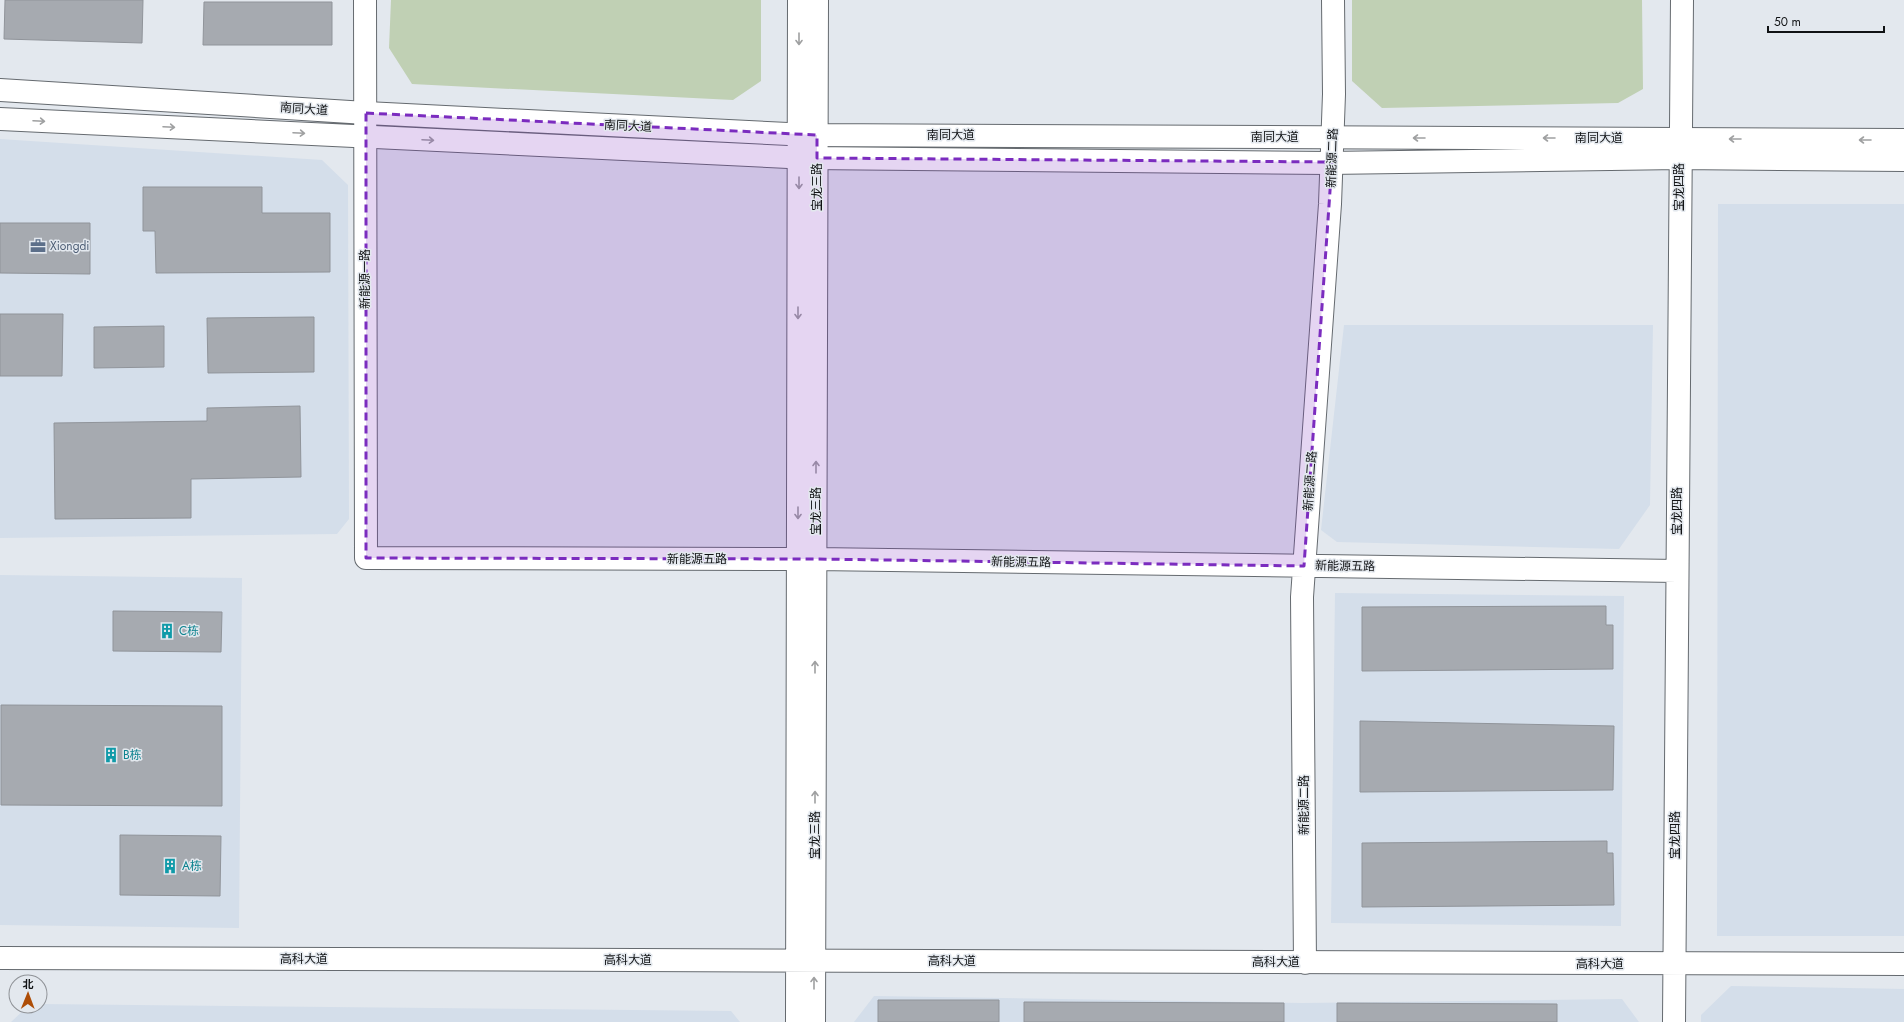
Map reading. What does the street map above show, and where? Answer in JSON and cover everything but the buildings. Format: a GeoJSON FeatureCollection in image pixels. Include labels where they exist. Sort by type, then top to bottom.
{"type":"FeatureCollection","features":[{"type":"Feature","properties":{"kind":"street","name":"新能源一路"},"geometry":{"type":"LineString","coordinates":[[365,0],[366,558]]}},
{"type":"Feature","properties":{"kind":"street","name":"宝龙三路"},"geometry":{"type":"LineString","coordinates":[[799,0],[808,134]]}},
{"type":"Feature","properties":{"kind":"street","name":"宝龙三路"},"geometry":{"type":"LineString","coordinates":[[814,1022],[806,960],[808,134],[817,0]]}},
{"type":"Feature","properties":{"kind":"street","name":"新能源二路"},"geometry":{"type":"LineString","coordinates":[[1305,963],[1302,597],[1332,162],[1334,94],[1333,0]]}},
{"type":"Feature","properties":{"kind":"street","name":"宝龙四路"},"geometry":{"type":"LineString","coordinates":[[1674,1022],[1682,0]]}},
{"type":"Feature","properties":{"kind":"street","name":"南同大道"},"geometry":{"type":"LineString","coordinates":[[0,90],[366,113],[808,134],[1333,137],[1680,149],[1904,160]]}},
{"type":"Feature","properties":{"kind":"street","name":"南同大道"},"geometry":{"type":"LineString","coordinates":[[0,119],[808,158],[1332,162],[1904,140]]}},
{"type":"Feature","properties":{"kind":"street","name":"新能源五路"},"geometry":{"type":"LineString","coordinates":[[366,558],[807,559],[1677,570]]}},
{"type":"Feature","properties":{"kind":"street","name":"高科大道"},"geometry":{"type":"LineString","coordinates":[[0,958],[1904,964]]}},
{"type":"Feature","properties":{"kind":"street","name":"宝龙三路"},"geometry":{"type":"LineString","coordinates":[[797,1022],[806,960]]}},
{"type":"Feature","properties":{"kind":"highlighted area"},"geometry":{"type":"Polygon","coordinates":[[[366,113],[817,135],[817,158],[1332,162],[1304,566],[816,559],[366,558],[366,113]]]}},
{"type":"Feature","properties":{"kind":"shaded area"},"geometry":{"type":"Polygon","coordinates":[[[0,139],[322,160],[348,185],[349,519],[337,534],[0,538],[0,139]]]}},
{"type":"Feature","properties":{"kind":"shaded area"},"geometry":{"type":"Polygon","coordinates":[[[1718,204],[1904,204],[1904,936],[1717,936],[1718,204]]]}},
{"type":"Feature","properties":{"kind":"shaded area"},"geometry":{"type":"Polygon","coordinates":[[[1344,325],[1653,325],[1650,505],[1619,549],[1337,542],[1321,530],[1344,325]]]}},
{"type":"Feature","properties":{"kind":"shaded area"},"geometry":{"type":"Polygon","coordinates":[[[0,575],[242,578],[239,928],[0,925],[0,575]]]}},
{"type":"Feature","properties":{"kind":"shaded area"},"geometry":{"type":"Polygon","coordinates":[[[1335,593],[1624,596],[1621,926],[1331,923],[1335,593]]]}},
{"type":"Feature","properties":{"kind":"shaded area"},"geometry":{"type":"Polygon","coordinates":[[[1731,986],[1904,989],[1904,1022],[1701,1022],[1701,1015],[1731,986]]]}},
{"type":"Feature","properties":{"kind":"shaded area"},"geometry":{"type":"Polygon","coordinates":[[[874,996],[1303,1003],[1622,999],[1639,1022],[854,1022],[874,996]]]}},
{"type":"Feature","properties":{"kind":"shaded area"},"geometry":{"type":"Polygon","coordinates":[[[48,1004],[731,1011],[740,1022],[11,1022],[20,1014],[48,1014],[48,1004]]]}},
{"type":"Feature","properties":{"kind":"green space"},"geometry":{"type":"Polygon","coordinates":[[[391,0],[761,0],[761,81],[733,100],[412,84],[389,48],[391,0]]]}},
{"type":"Feature","properties":{"kind":"green space"},"geometry":{"type":"Polygon","coordinates":[[[1352,0],[1642,0],[1643,89],[1618,103],[1382,108],[1352,81],[1352,0]]]}},
{"type":"Feature","properties":{"kind":"place","name":"Xiongdi"},"geometry":{"type":"Point","coordinates":[38,246]}},
{"type":"Feature","properties":{"kind":"place","name":"C栋"},"geometry":{"type":"Point","coordinates":[167,631]}},
{"type":"Feature","properties":{"kind":"place","name":"B栋"},"geometry":{"type":"Point","coordinates":[111,755]}},
{"type":"Feature","properties":{"kind":"place","name":"A栋"},"geometry":{"type":"Point","coordinates":[170,866]}}]}
